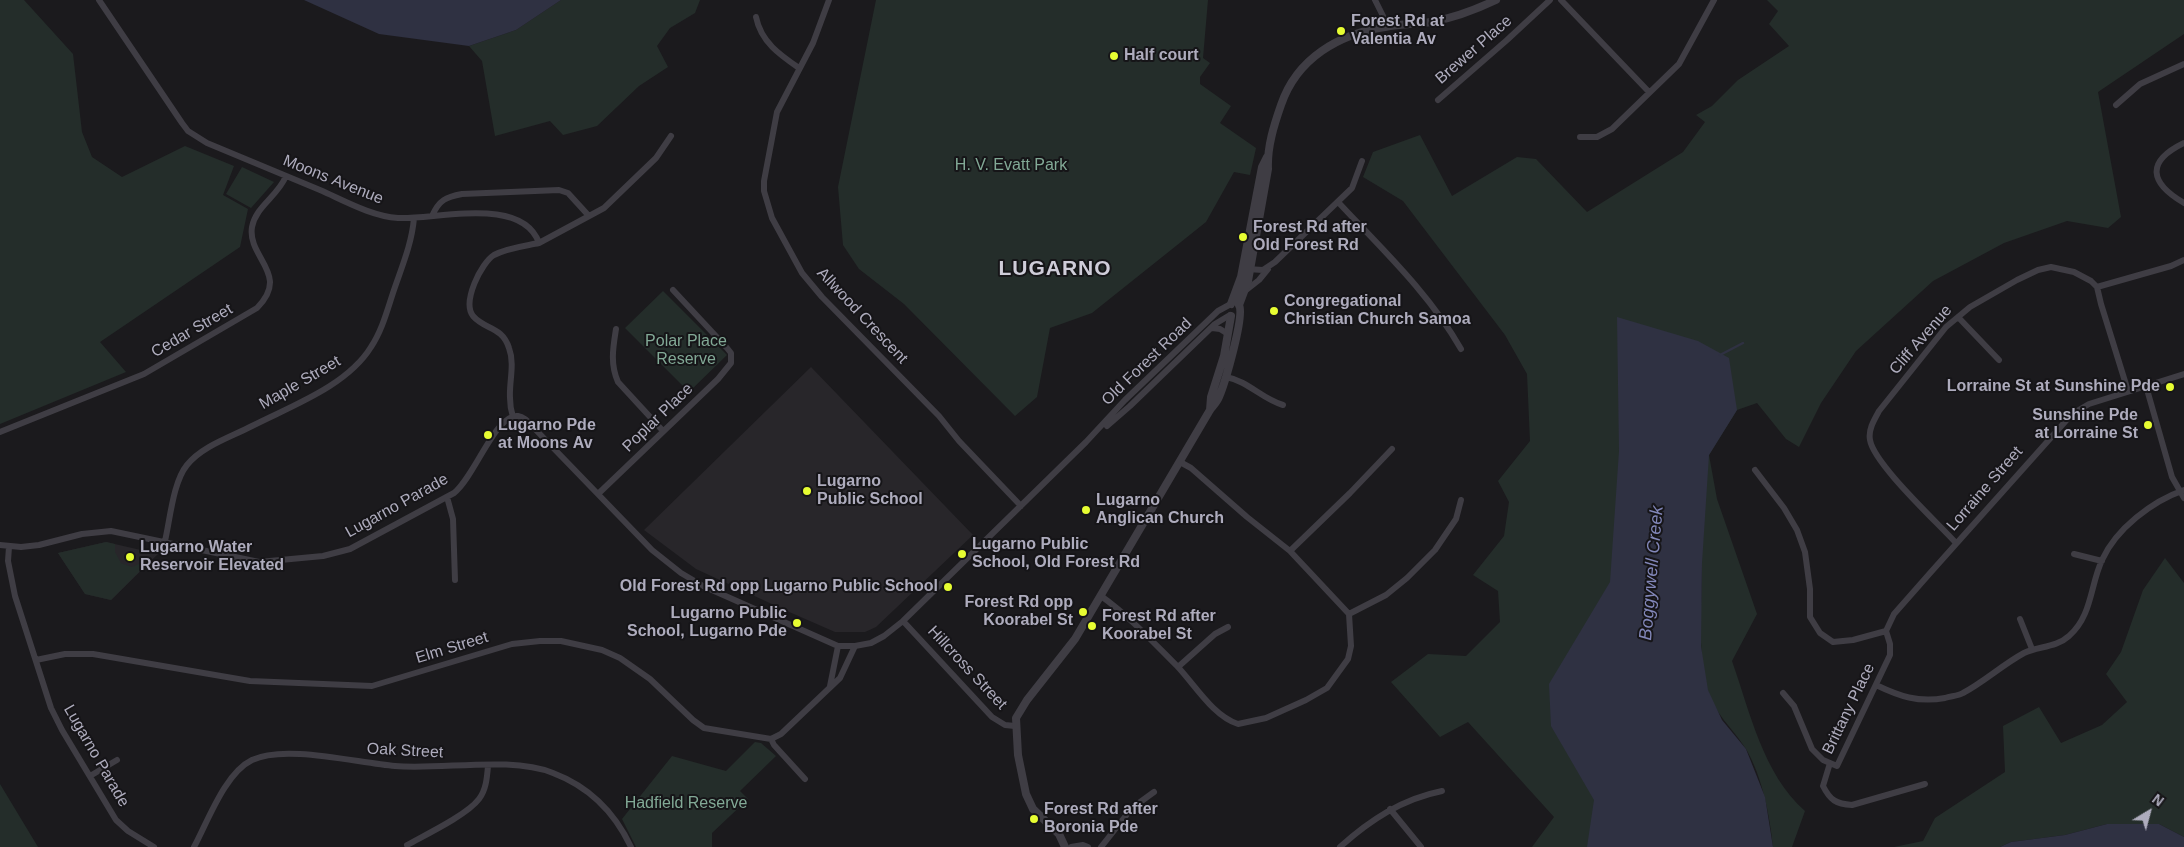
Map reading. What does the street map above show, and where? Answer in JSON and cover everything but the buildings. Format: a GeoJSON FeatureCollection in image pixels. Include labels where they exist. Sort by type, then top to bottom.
{"type":"FeatureCollection","features":[{"type":"Feature","properties":{"kind":"street","name":"Moons Avenue"},"geometry":{"type":"LineString","coordinates":[[99,0],[188,131],[207,143],[383,216],[414,218],[488,212],[511,218],[524,225],[537,238],[539,243]]}},
{"type":"Feature","properties":{"kind":"street","name":"Allwood Crescent"},"geometry":{"type":"LineString","coordinates":[[829,0],[813,43],[778,112],[764,181],[764,191],[772,218],[802,272],[822,297],[939,416],[959,441],[1021,506]]}},
{"type":"Feature","properties":{"kind":"street"},"geometry":{"type":"LineString","coordinates":[[1375,0],[1388,26]]}},
{"type":"Feature","properties":{"kind":"street"},"geometry":{"type":"LineString","coordinates":[[1245,291],[1246,269],[1262,167],[1268,156],[1282,100],[1300,70],[1318,53],[1340,39],[1388,26],[1448,18],[1496,0]]}},
{"type":"Feature","properties":{"kind":"street","name":"Brewer Place"},"geometry":{"type":"LineString","coordinates":[[1438,100],[1550,0]]}},
{"type":"Feature","properties":{"kind":"street"},"geometry":{"type":"LineString","coordinates":[[1561,0],[1650,92]]}},
{"type":"Feature","properties":{"kind":"street"},"geometry":{"type":"LineString","coordinates":[[1580,137],[1597,137],[1612,130],[1679,64],[1714,0]]}},
{"type":"Feature","properties":{"kind":"street"},"geometry":{"type":"LineString","coordinates":[[756,17],[758,28],[768,43],[780,56],[799,68]]}},
{"type":"Feature","properties":{"kind":"street"},"geometry":{"type":"LineString","coordinates":[[2116,105],[2140,84],[2184,64]]}},
{"type":"Feature","properties":{"kind":"street"},"geometry":{"type":"LineString","coordinates":[[671,136],[656,158],[604,208],[539,243],[505,251],[490,258],[480,274],[469,306],[472,315],[498,331],[509,347],[511,356],[510,398],[513,417],[522,417],[530,423],[647,545],[680,573],[715,592],[838,646],[830,687]]}},
{"type":"Feature","properties":{"kind":"street"},"geometry":{"type":"LineString","coordinates":[[2184,143],[2174,148],[2160,160],[2156,172],[2158,182],[2184,203]]}},
{"type":"Feature","properties":{"kind":"street"},"geometry":{"type":"LineString","coordinates":[[1210,410],[1211,397],[1224,356],[1230,316],[1236,316],[1235,306],[1245,291],[1259,280],[1270,266],[1352,188],[1362,161]]}},
{"type":"Feature","properties":{"kind":"street","name":"Cedar Street"},"geometry":{"type":"LineString","coordinates":[[0,432],[144,374],[256,308],[267,295],[269,276],[253,243],[252,228],[257,214],[280,188],[286,176]]}},
{"type":"Feature","properties":{"kind":"street"},"geometry":{"type":"LineString","coordinates":[[432,216],[440,201],[447,197],[462,194],[559,190],[568,193],[589,216]]}},
{"type":"Feature","properties":{"kind":"street"},"geometry":{"type":"LineString","coordinates":[[1338,202],[1421,290],[1446,322],[1461,349]]}},
{"type":"Feature","properties":{"kind":"street","name":"Maple Street"},"geometry":{"type":"LineString","coordinates":[[165,541],[179,481],[184,469],[191,460],[218,443],[332,385],[350,372],[367,354],[381,328],[412,236],[414,218]]}},
{"type":"Feature","properties":{"kind":"street"},"geometry":{"type":"LineString","coordinates":[[2128,391],[2100,304],[2097,286],[2171,266],[2184,260]]}},
{"type":"Feature","properties":{"kind":"street"},"geometry":{"type":"LineString","coordinates":[[1246,269],[1263,270],[1270,266]]}},
{"type":"Feature","properties":{"kind":"street","name":"Cliff Avenue"},"geometry":{"type":"LineString","coordinates":[[1956,543],[1877,460],[1870,440],[1871,426],[1879,411],[1946,327],[1970,307],[2003,288],[2044,268],[2056,268],[2074,272],[2097,286]]}},
{"type":"Feature","properties":{"kind":"street"},"geometry":{"type":"LineString","coordinates":[[1066,847],[1059,834],[1037,814],[1028,799],[1022,778],[1016,726],[1018,714],[1023,705],[1072,645],[1210,410],[1219,398],[1226,377],[1235,306],[1246,269]]}},
{"type":"Feature","properties":{"kind":"street","name":"Poplar Place"},"geometry":{"type":"LineString","coordinates":[[598,494],[724,373],[735,359],[673,290]]}},
{"type":"Feature","properties":{"kind":"street","name":"Old Forest Road"},"geometry":{"type":"LineString","coordinates":[[838,646],[855,646],[878,640],[903,621],[1086,442],[1125,400],[1218,311],[1235,306]]}},
{"type":"Feature","properties":{"kind":"street","name":"Old Forest Road"},"geometry":{"type":"LineString","coordinates":[[1086,442],[1130,406],[1212,328],[1230,316]]}},
{"type":"Feature","properties":{"kind":"street"},"geometry":{"type":"LineString","coordinates":[[1958,317],[2000,360]]}},
{"type":"Feature","properties":{"kind":"street","name":"Old Forest Road"},"geometry":{"type":"LineString","coordinates":[[1212,328],[1220,328],[1228,334]]}},
{"type":"Feature","properties":{"kind":"street"},"geometry":{"type":"LineString","coordinates":[[616,329],[612,358],[618,382],[663,431]]}},
{"type":"Feature","properties":{"kind":"street","name":"Lorraine Street"},"geometry":{"type":"LineString","coordinates":[[1886,631],[1894,614],[2063,421],[2089,404],[2184,374]]}},
{"type":"Feature","properties":{"kind":"street"},"geometry":{"type":"LineString","coordinates":[[1226,377],[1239,381],[1268,400],[1283,405]]}},
{"type":"Feature","properties":{"kind":"street"},"geometry":{"type":"LineString","coordinates":[[2146,386],[2170,468],[2184,498]]}},
{"type":"Feature","properties":{"kind":"street","name":"Lugarno Parade"},"geometry":{"type":"LineString","coordinates":[[0,545],[9,547],[39,545],[101,532],[120,533],[165,541],[259,562],[323,556],[341,552],[359,545],[447,497],[465,484],[500,425],[513,417]]}},
{"type":"Feature","properties":{"kind":"street"},"geometry":{"type":"LineString","coordinates":[[1290,550],[1350,494],[1392,449]]}},
{"type":"Feature","properties":{"kind":"street"},"geometry":{"type":"LineString","coordinates":[[1101,596],[1120,611],[1178,667],[1213,707],[1238,724],[1257,721],[1306,700],[1326,688],[1339,674],[1348,659],[1351,646],[1349,614],[1290,550],[1247,517],[1190,468],[1180,462]]}},
{"type":"Feature","properties":{"kind":"street"},"geometry":{"type":"LineString","coordinates":[[1755,470],[1784,508],[1797,530],[1805,552],[1810,589],[1810,617],[1820,634],[1833,642],[1853,640],[1886,631]]}},
{"type":"Feature","properties":{"kind":"street"},"geometry":{"type":"LineString","coordinates":[[1876,685],[1900,697],[1913,700],[1932,700],[1962,694],[2015,658],[2032,649],[2050,646],[2069,636],[2086,614],[2102,560],[2115,538],[2132,522],[2166,498],[2182,491]]}},
{"type":"Feature","properties":{"kind":"street"},"geometry":{"type":"LineString","coordinates":[[447,497],[453,519],[455,580]]}},
{"type":"Feature","properties":{"kind":"street"},"geometry":{"type":"LineString","coordinates":[[1349,614],[1386,595],[1435,550],[1456,519],[1461,500]]}},
{"type":"Feature","properties":{"kind":"street","name":"Lugarno Parade"},"geometry":{"type":"LineString","coordinates":[[9,547],[8,561],[15,596],[56,719],[121,825],[154,847]]}},
{"type":"Feature","properties":{"kind":"street"},"geometry":{"type":"LineString","coordinates":[[2074,554],[2102,560]]}},
{"type":"Feature","properties":{"kind":"street"},"geometry":{"type":"LineString","coordinates":[[2020,619],[2032,649]]}},
{"type":"Feature","properties":{"kind":"street","name":"Hillcross Street"},"geometry":{"type":"LineString","coordinates":[[903,621],[995,720],[1005,726],[1016,726]]}},
{"type":"Feature","properties":{"kind":"street"},"geometry":{"type":"LineString","coordinates":[[1178,667],[1215,634],[1228,627]]}},
{"type":"Feature","properties":{"kind":"street","name":"Brittany Place"},"geometry":{"type":"LineString","coordinates":[[1783,693],[1794,706],[1812,749],[1823,760],[1838,766],[1890,655],[1890,644],[1886,631]]}},
{"type":"Feature","properties":{"kind":"street","name":"Elm Street"},"geometry":{"type":"LineString","coordinates":[[36,660],[65,654],[93,654],[250,680],[372,686],[512,644],[561,641],[602,650],[620,658],[650,679],[704,728],[771,739]]}},
{"type":"Feature","properties":{"kind":"street"},"geometry":{"type":"LineString","coordinates":[[806,779],[777,749],[771,739],[781,734],[840,678],[855,646]]}},
{"type":"Feature","properties":{"kind":"street","name":"Oak Street"},"geometry":{"type":"LineString","coordinates":[[194,847],[231,778],[250,761],[282,752],[404,767],[511,765],[539,769],[578,785],[606,808],[619,824],[631,847]]}},
{"type":"Feature","properties":{"kind":"street"},"geometry":{"type":"LineString","coordinates":[[90,776],[117,760]]}},
{"type":"Feature","properties":{"kind":"street"},"geometry":{"type":"LineString","coordinates":[[1830,763],[1823,786],[1830,800],[1840,805],[1852,805],[1926,784]]}},
{"type":"Feature","properties":{"kind":"street"},"geometry":{"type":"LineString","coordinates":[[407,845],[463,813],[479,800],[486,785],[488,766]]}},
{"type":"Feature","properties":{"kind":"street"},"geometry":{"type":"LineString","coordinates":[[1340,847],[1362,827],[1390,809],[1417,797],[1442,791]]}},
{"type":"Feature","properties":{"kind":"street"},"geometry":{"type":"LineString","coordinates":[[1101,847],[1132,808],[1154,792]]}},
{"type":"Feature","properties":{"kind":"street"},"geometry":{"type":"LineString","coordinates":[[1390,809],[1421,847]]}},
{"type":"Feature","properties":{"kind":"street"},"geometry":{"type":"LineString","coordinates":[[1071,847],[1083,845],[1088,847]]}},
{"type":"Feature","properties":{"kind":"shaded area","name":"Lugarno Public School"},"geometry":{"type":"Polygon","coordinates":[[[811,367],[973,535],[876,627],[865,632],[835,632],[696,569],[644,530],[811,367]]]}},
{"type":"Feature","properties":{"kind":"shaded area"},"geometry":{"type":"Polygon","coordinates":[[[106,542],[158,554],[111,600],[85,594],[58,553],[106,542]]]}},
{"type":"Feature","properties":{"kind":"green space"},"geometry":{"type":"Polygon","coordinates":[[[0,0],[24,0],[73,54],[82,132],[92,157],[122,177],[185,146],[234,166],[223,195],[248,209],[240,247],[100,342],[126,372],[0,424],[0,0]]]}},
{"type":"Feature","properties":{"kind":"green space"},"geometry":{"type":"Polygon","coordinates":[[[561,0],[700,0],[695,13],[670,28],[657,46],[668,67],[639,86],[597,126],[563,135],[550,121],[495,136],[482,61],[469,46],[516,30],[561,0]]]}},
{"type":"Feature","properties":{"kind":"green space","name":"H. V. Evatt Park"},"geometry":{"type":"Polygon","coordinates":[[[876,0],[1208,0],[1203,58],[1210,63],[1200,77],[1200,84],[1231,106],[1220,123],[1256,148],[1250,175],[1234,172],[1206,222],[1092,313],[1050,328],[1037,397],[1015,416],[904,304],[859,269],[843,245],[838,187],[876,0]]]}},
{"type":"Feature","properties":{"kind":"green space"},"geometry":{"type":"Polygon","coordinates":[[[1767,0],[2184,0],[2184,34],[2098,92],[2121,217],[2108,228],[2067,221],[2004,243],[1933,281],[1856,351],[1821,403],[1799,447],[1786,439],[1757,403],[1737,410],[1709,455],[1717,499],[1757,614],[1732,661],[1752,721],[1768,761],[1778,779],[1805,811],[1792,847],[1773,847],[1770,822],[1757,771],[1741,741],[1714,706],[1707,688],[1701,642],[1702,563],[1606,847],[1532,847],[1554,817],[1468,722],[1440,737],[1391,682],[1428,654],[1466,656],[1500,622],[1498,591],[1473,575],[1504,536],[1509,502],[1498,481],[1530,441],[1527,374],[1505,335],[1403,201],[1363,177],[1373,152],[1420,135],[1452,196],[1517,157],[1536,159],[1587,212],[1683,152],[1705,122],[1696,115],[1712,106],[1738,80],[1789,46],[1769,24],[1778,11],[1767,0]]]}},
{"type":"Feature","properties":{"kind":"green space"},"geometry":{"type":"Polygon","coordinates":[[[242,167],[274,182],[251,208],[226,194],[242,167]]]}},
{"type":"Feature","properties":{"kind":"green space","name":"Polar Place Reserve"},"geometry":{"type":"Polygon","coordinates":[[[663,291],[727,355],[689,392],[625,328],[663,291]]]}},
{"type":"Feature","properties":{"kind":"green space"},"geometry":{"type":"Polygon","coordinates":[[[106,542],[115,544],[115,552],[121,563],[132,567],[141,563],[144,567],[111,600],[85,594],[58,553],[106,542]]]}},
{"type":"Feature","properties":{"kind":"green space"},"geometry":{"type":"Polygon","coordinates":[[[2165,558],[2184,583],[2184,837],[2159,824],[2107,824],[2065,835],[2011,842],[2000,847],[1894,847],[1923,841],[1935,818],[2005,772],[2003,726],[2039,707],[2061,743],[2102,725],[2127,702],[2106,674],[2121,652],[2143,590],[2165,558]]]}},
{"type":"Feature","properties":{"kind":"green space","name":"Hadfield Reserve"},"geometry":{"type":"Polygon","coordinates":[[[755,742],[761,743],[776,756],[740,791],[748,799],[712,833],[712,847],[636,847],[622,819],[672,756],[726,771],[755,742]]]}},
{"type":"Feature","properties":{"kind":"green space"},"geometry":{"type":"Polygon","coordinates":[[[0,784],[38,847],[0,847],[0,784]]]}},
{"type":"Feature","properties":{"kind":"water"},"geometry":{"type":"Polygon","coordinates":[[[304,0],[561,0],[516,30],[469,46],[379,34],[304,0]]]}},
{"type":"Feature","properties":{"kind":"water"},"geometry":{"type":"Polygon","coordinates":[[[1617,317],[1698,341],[1729,358],[1737,410],[1709,455],[1702,563],[1701,646],[1708,690],[1722,720],[1746,749],[1765,797],[1773,847],[1587,847],[1594,800],[1551,726],[1549,684],[1610,582],[1619,451],[1617,317]]]}},
{"type":"Feature","properties":{"kind":"water"},"geometry":{"type":"Polygon","coordinates":[[[2107,824],[2159,824],[2184,837],[2184,847],[2000,847],[2011,842],[2065,835],[2107,824]]]}},
{"type":"Feature","properties":{"kind":"waterway","name":"Boggywell Creek"},"geometry":{"type":"LineString","coordinates":[[1720,355],[1743,343]]}},
{"type":"Feature","properties":{"kind":"place","name":"Forest Rd at Valentia Av"},"geometry":{"type":"Point","coordinates":[1341,31]}},
{"type":"Feature","properties":{"kind":"place","name":"Half court"},"geometry":{"type":"Point","coordinates":[1114,56]}},
{"type":"Feature","properties":{"kind":"place","name":"Forest Rd after Old Forest Rd"},"geometry":{"type":"Point","coordinates":[1243,237]}},
{"type":"Feature","properties":{"kind":"place","name":"Congregational Christian Church Samoa"},"geometry":{"type":"Point","coordinates":[1274,311]}},
{"type":"Feature","properties":{"kind":"place","name":"Lorraine St at Sunshine Pde"},"geometry":{"type":"Point","coordinates":[2170,387]}},
{"type":"Feature","properties":{"kind":"place","name":"Sunshine Pde at Lorraine St"},"geometry":{"type":"Point","coordinates":[2148,425]}},
{"type":"Feature","properties":{"kind":"place","name":"Lugarno Pde at Moons Av"},"geometry":{"type":"Point","coordinates":[488,435]}},
{"type":"Feature","properties":{"kind":"place","name":"Lugarno Public School"},"geometry":{"type":"Point","coordinates":[807,491]}},
{"type":"Feature","properties":{"kind":"place","name":"Lugarno Anglican Church"},"geometry":{"type":"Point","coordinates":[1086,510]}},
{"type":"Feature","properties":{"kind":"place","name":"Lugarno Public School, Old Forest Rd"},"geometry":{"type":"Point","coordinates":[962,554]}},
{"type":"Feature","properties":{"kind":"place","name":"Lugarno Water Reservoir Elevated"},"geometry":{"type":"Point","coordinates":[130,557]}},
{"type":"Feature","properties":{"kind":"place","name":"Old Forest Rd opp Lugarno Public School"},"geometry":{"type":"Point","coordinates":[948,587]}},
{"type":"Feature","properties":{"kind":"place","name":"Forest Rd opp Koorabel St"},"geometry":{"type":"Point","coordinates":[1083,612]}},
{"type":"Feature","properties":{"kind":"place","name":"Lugarno Public School, Lugarno Pde"},"geometry":{"type":"Point","coordinates":[797,623]}},
{"type":"Feature","properties":{"kind":"place","name":"Forest Rd after Koorabel St"},"geometry":{"type":"Point","coordinates":[1092,626]}},
{"type":"Feature","properties":{"kind":"place","name":"Forest Rd after Boronia Pde"},"geometry":{"type":"Point","coordinates":[1034,819]}},
{"type":"Feature","properties":{"kind":"district","name":"LUGARNO"},"geometry":{"type":"Point","coordinates":[1055,269]}}]}
